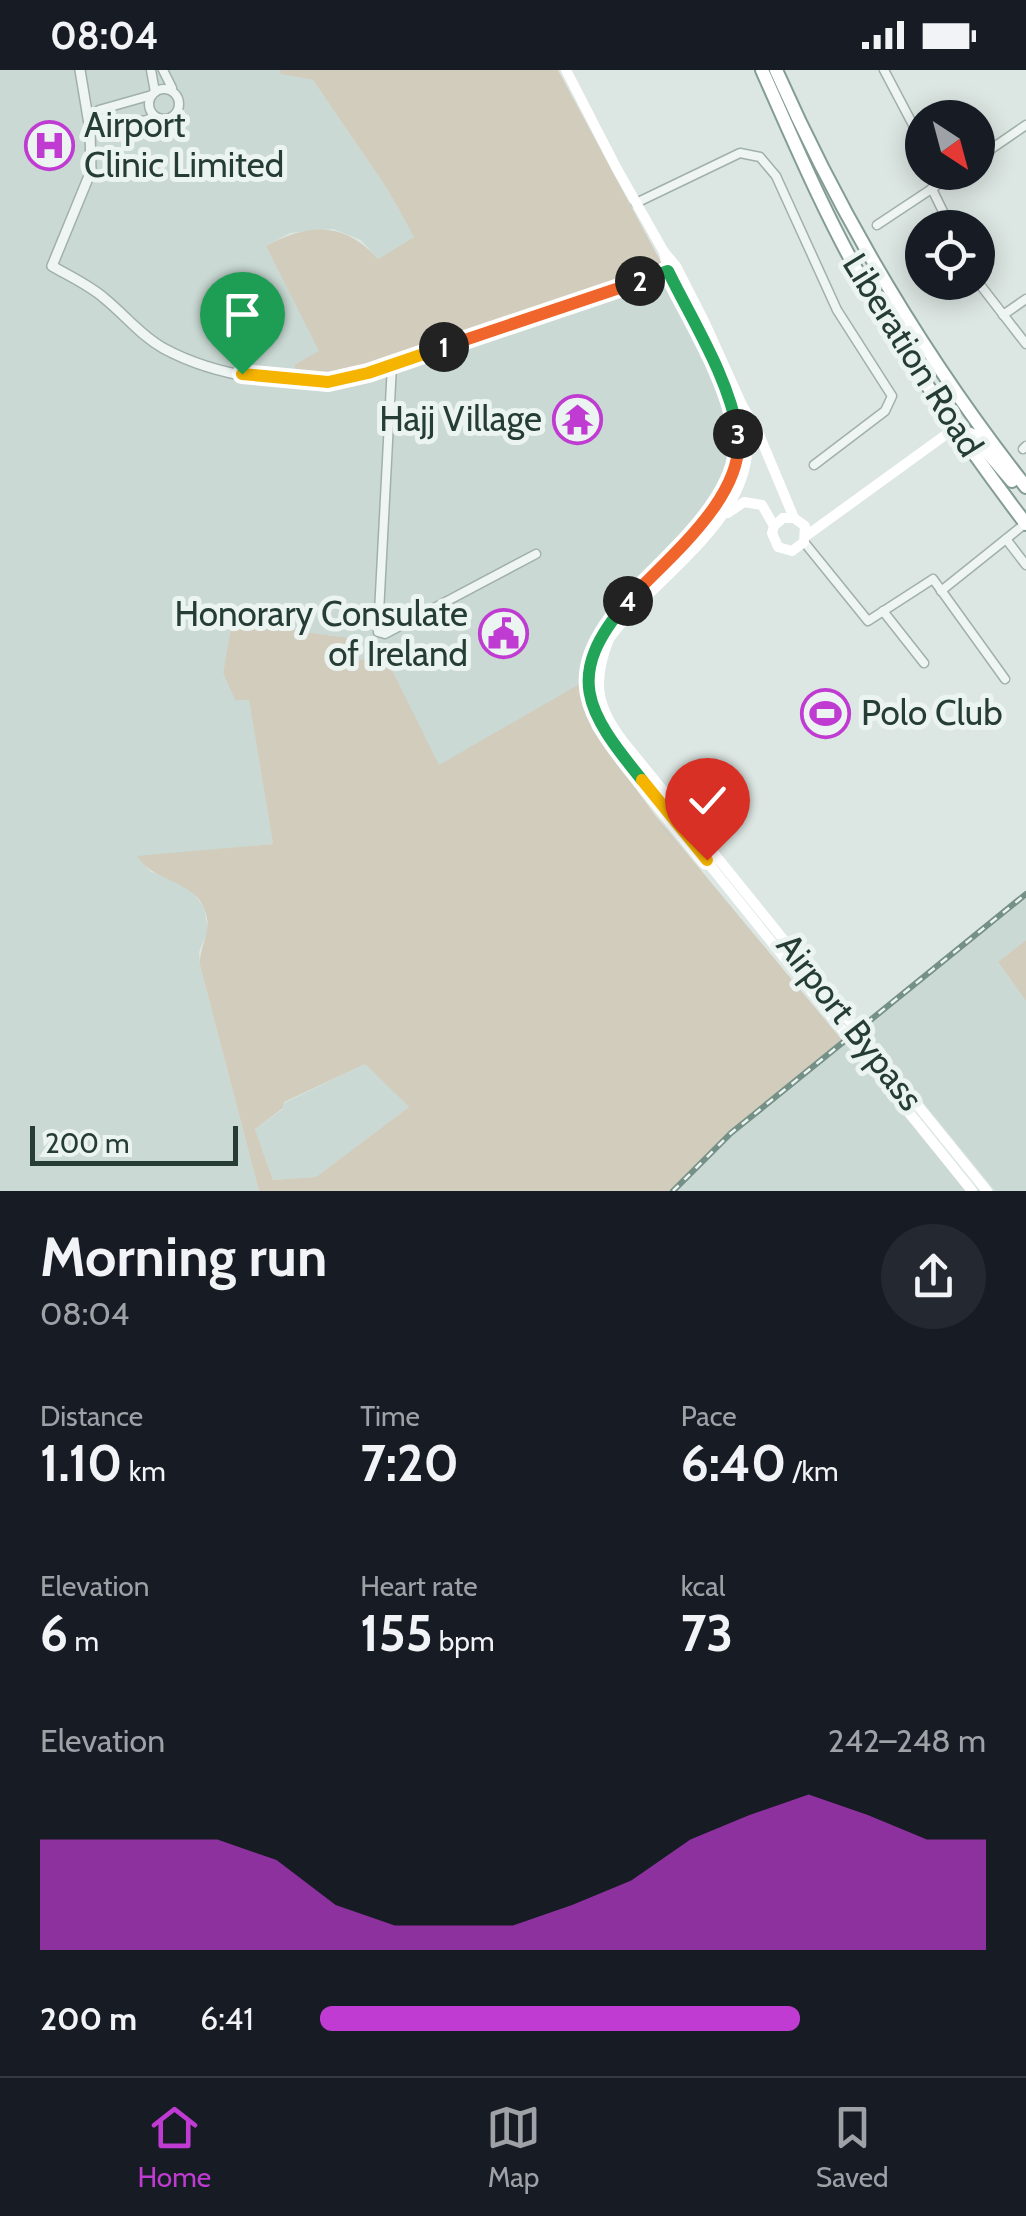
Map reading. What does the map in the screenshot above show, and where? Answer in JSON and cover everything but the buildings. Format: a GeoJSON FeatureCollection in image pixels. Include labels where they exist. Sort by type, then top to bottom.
{"type":"FeatureCollection","features":[{"type":"Feature","properties":{"kind":"highway","name":"Liberation Road"},"geometry":{"type":"LineString","coordinates":[[762,70],[808,173],[867,288],[955,428],[1026,524]]}},
{"type":"Feature","properties":{"kind":"highway","name":"Liberation Road"},"geometry":{"type":"LineString","coordinates":[[776,70],[826,177],[908,322],[1026,489]]}},
{"type":"Feature","properties":{"kind":"highway"},"geometry":{"type":"LineString","coordinates":[[955,428],[971,433],[1005,474],[1026,489]]}},
{"type":"Feature","properties":{"kind":"main road"},"geometry":{"type":"LineString","coordinates":[[566,70],[664,252],[737,406],[758,432],[805,539]]}},
{"type":"Feature","properties":{"kind":"main road","name":"Airport Bypass"},"geometry":{"type":"LineString","coordinates":[[737,406],[749,434],[748,462],[734,497],[719,521],[609,638],[598,676],[601,702],[623,741],[987,1191]]}},
{"type":"Feature","properties":{"kind":"main road","name":"Airport Bypass"},"geometry":{"type":"LineString","coordinates":[[737,406],[740,446],[732,480],[707,516],[604,628],[590,666],[593,706],[613,744],[972,1191]]}},
{"type":"Feature","properties":{"kind":"main road"},"geometry":{"type":"LineString","coordinates":[[844,506],[798,520],[783,518],[772,533],[778,547],[792,551],[844,506],[955,428]]}},
{"type":"Feature","properties":{"kind":"main road"},"geometry":{"type":"LineString","coordinates":[[719,521],[738,506],[751,502],[764,508],[774,526]]}},
{"type":"Feature","properties":{"kind":"street"},"geometry":{"type":"LineString","coordinates":[[80,70],[91,171],[52,266],[100,294],[135,328],[164,348],[210,366],[274,378],[328,382],[392,365],[672,269]]}},
{"type":"Feature","properties":{"kind":"street"},"geometry":{"type":"LineString","coordinates":[[151,70],[150,108],[159,118]]}},
{"type":"Feature","properties":{"kind":"street"},"geometry":{"type":"LineString","coordinates":[[89,126],[172,118],[180,104],[163,70]]}},
{"type":"Feature","properties":{"kind":"street"},"geometry":{"type":"LineString","coordinates":[[884,70],[905,110]]}},
{"type":"Feature","properties":{"kind":"street"},"geometry":{"type":"LineString","coordinates":[[89,126],[99,110],[165,88],[174,92]]}},
{"type":"Feature","properties":{"kind":"street"},"geometry":{"type":"LineString","coordinates":[[995,146],[1026,125]]}},
{"type":"Feature","properties":{"kind":"street"},"geometry":{"type":"LineString","coordinates":[[636,204],[740,153],[760,157],[776,176],[837,310],[892,396],[885,411],[814,465]]}},
{"type":"Feature","properties":{"kind":"street"},"geometry":{"type":"LineString","coordinates":[[876,225],[930,190]]}},
{"type":"Feature","properties":{"kind":"street"},"geometry":{"type":"LineString","coordinates":[[1003,315],[1026,299]]}},
{"type":"Feature","properties":{"kind":"street"},"geometry":{"type":"LineString","coordinates":[[992,300],[1026,344]]}},
{"type":"Feature","properties":{"kind":"street"},"geometry":{"type":"LineString","coordinates":[[392,365],[378,632],[385,634],[536,554]]}},
{"type":"Feature","properties":{"kind":"street"},"geometry":{"type":"LineString","coordinates":[[941,591],[1026,524]]}},
{"type":"Feature","properties":{"kind":"street"},"geometry":{"type":"LineString","coordinates":[[805,539],[867,620],[931,578],[1005,679]]}},
{"type":"Feature","properties":{"kind":"street"},"geometry":{"type":"LineString","coordinates":[[1006,539],[1026,565]]}},
{"type":"Feature","properties":{"kind":"street"},"geometry":{"type":"LineString","coordinates":[[883,611],[924,663]]}},
{"type":"Feature","properties":{"kind":"shaded area"},"geometry":{"type":"Polygon","coordinates":[[[0,70],[280,70],[282,74],[313,80],[388,190],[414,237],[378,259],[361,240],[333,229],[290,233],[266,246],[320,352],[294,365],[298,377],[322,378],[373,370],[558,311],[662,264],[734,431],[734,462],[712,504],[632,589],[590,642],[581,683],[439,766],[384,654],[359,660],[356,639],[232,622],[223,673],[235,700],[249,699],[273,844],[138,857],[150,871],[190,889],[204,907],[208,930],[199,952],[200,965],[259,1191],[0,1191],[0,70]]]}},
{"type":"Feature","properties":{"kind":"shaded area"},"geometry":{"type":"Polygon","coordinates":[[[280,70],[558,70],[662,264],[558,311],[373,369],[322,378],[298,377],[294,365],[319,351],[266,246],[297,233],[325,230],[352,238],[378,259],[414,237],[388,190],[313,80],[281,74],[280,70]]]}},
{"type":"Feature","properties":{"kind":"shaded area"},"geometry":{"type":"Polygon","coordinates":[[[232,622],[356,639],[359,660],[384,654],[439,765],[581,683],[592,729],[655,815],[842,1040],[762,1107],[672,1191],[259,1191],[200,965],[208,924],[203,905],[187,889],[155,872],[137,856],[273,844],[249,700],[235,700],[223,673],[232,622]],[[365,1064],[284,1102],[283,1108],[255,1129],[273,1180],[316,1177],[409,1107],[365,1064]]]}},
{"type":"Feature","properties":{"kind":"shaded area"},"geometry":{"type":"Polygon","coordinates":[[[1026,892],[1026,940],[998,962],[1026,1001],[1026,1191],[995,1191],[860,1025],[1026,892]]]}},
{"type":"Feature","properties":{"kind":"shaded area"},"geometry":{"type":"Polygon","coordinates":[[[1026,940],[1026,1001],[998,962],[1026,940]]]}},
{"type":"Feature","properties":{"kind":"shaded area"},"geometry":{"type":"Polygon","coordinates":[[[842,1040],[966,1191],[672,1191],[762,1107],[842,1040]]]}},
{"type":"Feature","properties":{"kind":"shaded area"},"geometry":{"type":"Polygon","coordinates":[[[365,1064],[409,1107],[316,1177],[273,1180],[255,1129],[283,1109],[284,1103],[365,1064]]]}},
{"type":"Feature","properties":{"kind":"railway"},"geometry":{"type":"LineString","coordinates":[[673,1191],[731,1133],[1026,894]]}},
{"type":"Feature","properties":{"kind":"place","name":"Airport Clinic Limited"},"geometry":{"type":"Point","coordinates":[49,145]}},
{"type":"Feature","properties":{"kind":"place","name":"Hajj Village"},"geometry":{"type":"Point","coordinates":[577,419]}},
{"type":"Feature","properties":{"kind":"place","name":"Honorary Consulate of Ireland"},"geometry":{"type":"Point","coordinates":[503,634]}},
{"type":"Feature","properties":{"kind":"place","name":"Polo Club"},"geometry":{"type":"Point","coordinates":[826,713]}},
{"type":"Feature","properties":{"kind":"route"},"geometry":{"type":"LineString","coordinates":[[242,374],[328,382],[352,377],[668,271],[736,419],[740,446],[737,469],[707,516],[604,628],[588,678],[593,706],[605,733],[707,860]]}}]}
